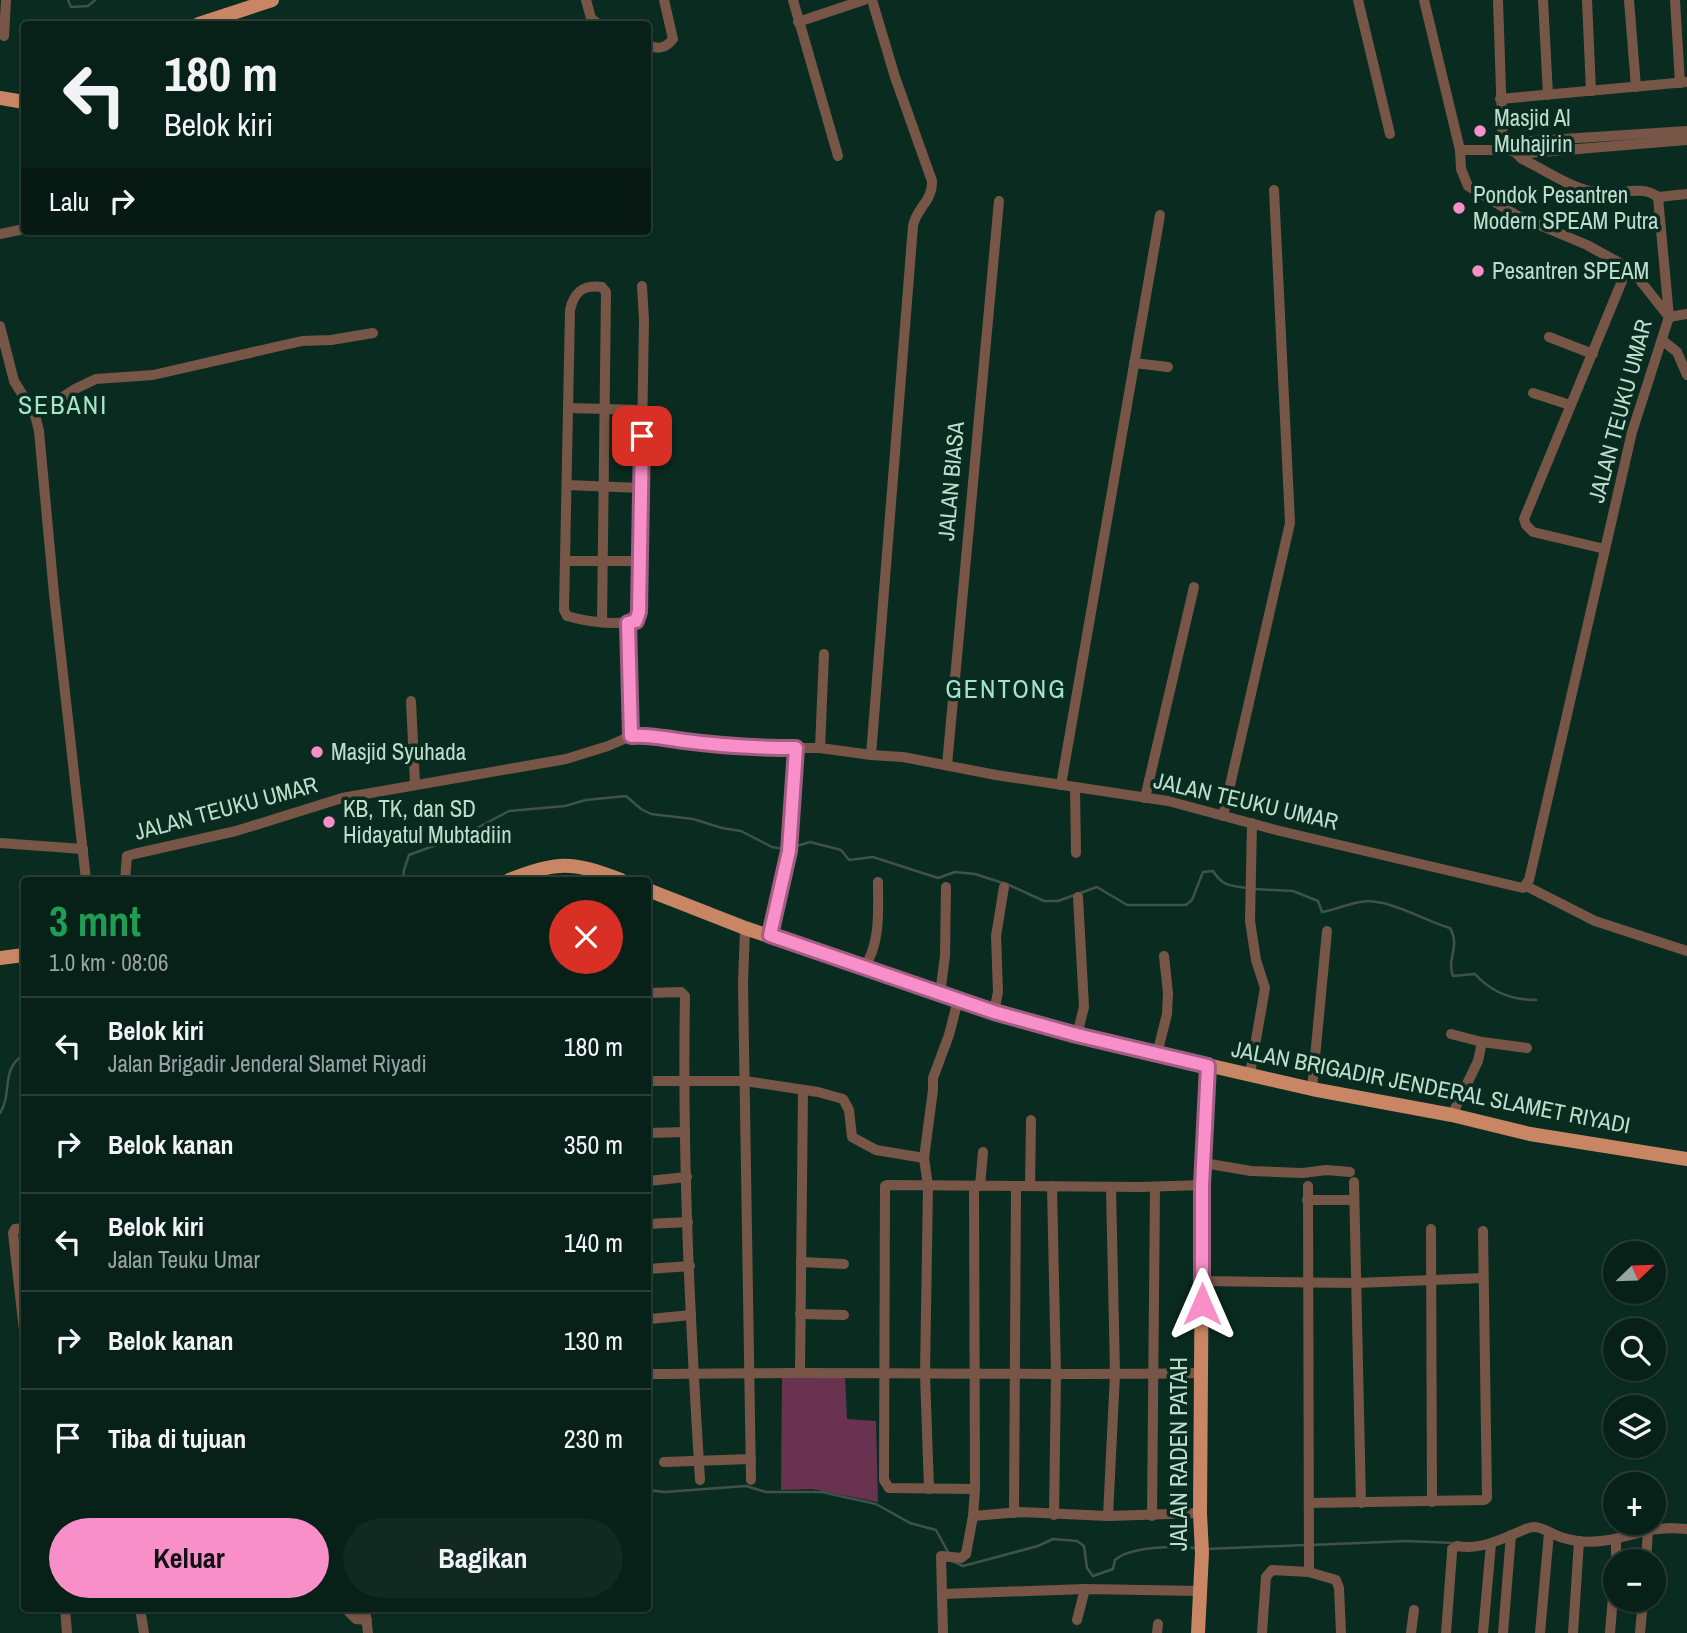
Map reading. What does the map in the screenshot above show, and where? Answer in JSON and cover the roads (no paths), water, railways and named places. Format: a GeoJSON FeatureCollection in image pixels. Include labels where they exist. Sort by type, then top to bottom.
{"type":"FeatureCollection","features":[{"type":"Feature","properties":{"kind":"main road"},"geometry":{"type":"LineString","coordinates":[[208,21],[272,0]]}},
{"type":"Feature","properties":{"kind":"main road"},"geometry":{"type":"LineString","coordinates":[[0,98],[21,102]]}},
{"type":"Feature","properties":{"kind":"main road"},"geometry":{"type":"LineString","coordinates":[[517,877],[538,869],[563,865],[611,877]]}},
{"type":"Feature","properties":{"kind":"main road","name":"JALAN BRIGADIR JENDERAL SLAMET RIYADI"},"geometry":{"type":"LineString","coordinates":[[651,891],[745,928],[940,994],[1077,1035],[1312,1089],[1452,1115],[1531,1134],[1687,1159]]}},
{"type":"Feature","properties":{"kind":"main road"},"geometry":{"type":"LineString","coordinates":[[0,958],[21,955]]}},
{"type":"Feature","properties":{"kind":"main road","name":"JALAN RADEN PATAH"},"geometry":{"type":"LineString","coordinates":[[1198,1633],[1202,1547],[1202,1185],[1208,1066]]}},
{"type":"Feature","properties":{"kind":"street"},"geometry":{"type":"LineString","coordinates":[[4,36],[6,0]]}},
{"type":"Feature","properties":{"kind":"street"},"geometry":{"type":"LineString","coordinates":[[586,0],[591,18],[594,21]]}},
{"type":"Feature","properties":{"kind":"street"},"geometry":{"type":"LineString","coordinates":[[651,46],[662,48],[668,46],[673,39],[664,0]]}},
{"type":"Feature","properties":{"kind":"street"},"geometry":{"type":"LineString","coordinates":[[793,0],[838,156]]}},
{"type":"Feature","properties":{"kind":"street"},"geometry":{"type":"LineString","coordinates":[[799,22],[864,0]]}},
{"type":"Feature","properties":{"kind":"street"},"geometry":{"type":"LineString","coordinates":[[872,0],[933,190],[917,213],[913,226],[872,755]]}},
{"type":"Feature","properties":{"kind":"street"},"geometry":{"type":"LineString","coordinates":[[1358,0],[1390,134]]}},
{"type":"Feature","properties":{"kind":"street"},"geometry":{"type":"LineString","coordinates":[[1424,0],[1460,150],[1509,149],[1687,131]]}},
{"type":"Feature","properties":{"kind":"street"},"geometry":{"type":"LineString","coordinates":[[1498,0],[1500,99],[1509,149],[1519,157],[1587,191],[1608,194],[1651,192],[1658,197],[1687,194]]}},
{"type":"Feature","properties":{"kind":"street"},"geometry":{"type":"LineString","coordinates":[[1543,0],[1548,95]]}},
{"type":"Feature","properties":{"kind":"street"},"geometry":{"type":"LineString","coordinates":[[1587,0],[1591,91]]}},
{"type":"Feature","properties":{"kind":"street"},"geometry":{"type":"LineString","coordinates":[[1629,0],[1636,87]]}},
{"type":"Feature","properties":{"kind":"street"},"geometry":{"type":"LineString","coordinates":[[1500,99],[1684,82],[1675,0]]}},
{"type":"Feature","properties":{"kind":"street"},"geometry":{"type":"LineString","coordinates":[[1509,149],[1530,153],[1687,140]]}},
{"type":"Feature","properties":{"kind":"street","name":"JALAN TEUKU UMAR"},"geometry":{"type":"LineString","coordinates":[[125,877],[127,856],[236,831],[342,798],[566,759],[631,736],[653,735],[748,748],[820,748],[911,758],[1168,801],[1520,888],[1526,886],[1569,713],[1632,432],[1670,317],[1635,274],[1618,262],[1587,245],[1518,216],[1468,186],[1461,169],[1460,150]]}},
{"type":"Feature","properties":{"kind":"street"},"geometry":{"type":"LineString","coordinates":[[1223,816],[1290,523],[1273,190]]}},
{"type":"Feature","properties":{"kind":"street"},"geometry":{"type":"LineString","coordinates":[[1658,197],[1670,317],[1687,314]]}},
{"type":"Feature","properties":{"kind":"street","name":"JALAN BIASA"},"geometry":{"type":"LineString","coordinates":[[947,765],[999,201]]}},
{"type":"Feature","properties":{"kind":"street"},"geometry":{"type":"LineString","coordinates":[[1060,785],[1160,215]]}},
{"type":"Feature","properties":{"kind":"street"},"geometry":{"type":"LineString","coordinates":[[0,234],[21,230]]}},
{"type":"Feature","properties":{"kind":"street"},"geometry":{"type":"LineString","coordinates":[[1605,549],[1533,532],[1526,526],[1524,519],[1622,281]]}},
{"type":"Feature","properties":{"kind":"street"},"geometry":{"type":"LineString","coordinates":[[602,622],[604,313],[608,298],[602,287],[580,290],[574,295],[570,310],[564,610],[567,616],[585,621],[602,622],[628,623],[636,621],[639,612],[642,286]]}},
{"type":"Feature","properties":{"kind":"street"},"geometry":{"type":"LineString","coordinates":[[0,326],[14,381],[34,415],[39,431],[86,877]]}},
{"type":"Feature","properties":{"kind":"street"},"geometry":{"type":"LineString","coordinates":[[34,415],[68,392],[96,379],[153,375],[302,341],[331,340],[373,333]]}},
{"type":"Feature","properties":{"kind":"street"},"geometry":{"type":"LineString","coordinates":[[1549,337],[1593,354]]}},
{"type":"Feature","properties":{"kind":"street"},"geometry":{"type":"LineString","coordinates":[[1662,340],[1683,355],[1687,375]]}},
{"type":"Feature","properties":{"kind":"street"},"geometry":{"type":"LineString","coordinates":[[1134,363],[1168,367]]}},
{"type":"Feature","properties":{"kind":"street"},"geometry":{"type":"LineString","coordinates":[[1533,393],[1570,405]]}},
{"type":"Feature","properties":{"kind":"street"},"geometry":{"type":"LineString","coordinates":[[569,408],[642,410]]}},
{"type":"Feature","properties":{"kind":"street"},"geometry":{"type":"LineString","coordinates":[[567,485],[641,488]]}},
{"type":"Feature","properties":{"kind":"street"},"geometry":{"type":"LineString","coordinates":[[566,561],[640,561]]}},
{"type":"Feature","properties":{"kind":"street"},"geometry":{"type":"LineString","coordinates":[[1145,798],[1194,587]]}},
{"type":"Feature","properties":{"kind":"street"},"geometry":{"type":"LineString","coordinates":[[628,623],[631,736]]}},
{"type":"Feature","properties":{"kind":"street"},"geometry":{"type":"LineString","coordinates":[[820,748],[824,654]]}},
{"type":"Feature","properties":{"kind":"street"},"geometry":{"type":"LineString","coordinates":[[411,701],[415,784]]}},
{"type":"Feature","properties":{"kind":"street"},"geometry":{"type":"LineString","coordinates":[[770,935],[789,851],[796,748]]}},
{"type":"Feature","properties":{"kind":"street"},"geometry":{"type":"LineString","coordinates":[[1075,787],[1076,853]]}},
{"type":"Feature","properties":{"kind":"street"},"geometry":{"type":"LineString","coordinates":[[1250,1074],[1265,988],[1253,948],[1250,921],[1252,823]]}},
{"type":"Feature","properties":{"kind":"street"},"geometry":{"type":"LineString","coordinates":[[0,843],[83,849]]}},
{"type":"Feature","properties":{"kind":"street"},"geometry":{"type":"LineString","coordinates":[[864,968],[873,955],[878,928],[877,881]]}},
{"type":"Feature","properties":{"kind":"street"},"geometry":{"type":"LineString","coordinates":[[1526,886],[1595,921],[1687,951]]}},
{"type":"Feature","properties":{"kind":"street"},"geometry":{"type":"LineString","coordinates":[[940,994],[945,956],[946,887]]}},
{"type":"Feature","properties":{"kind":"street"},"geometry":{"type":"LineString","coordinates":[[994,1012],[998,992],[996,936],[1004,887]]}},
{"type":"Feature","properties":{"kind":"street"},"geometry":{"type":"LineString","coordinates":[[1077,1035],[1084,1007],[1079,897]]}},
{"type":"Feature","properties":{"kind":"street"},"geometry":{"type":"LineString","coordinates":[[745,928],[751,1480]]}},
{"type":"Feature","properties":{"kind":"street"},"geometry":{"type":"LineString","coordinates":[[1312,1089],[1327,931]]}},
{"type":"Feature","properties":{"kind":"street"},"geometry":{"type":"LineString","coordinates":[[1157,1054],[1167,1014],[1168,992],[1164,956]]}},
{"type":"Feature","properties":{"kind":"street"},"geometry":{"type":"LineString","coordinates":[[651,993],[681,992],[685,996],[683,1081],[693,1373],[700,1480]]}},
{"type":"Feature","properties":{"kind":"street"},"geometry":{"type":"LineString","coordinates":[[929,1489],[925,1374],[928,1186],[924,1158],[933,1078],[949,1035],[958,1000]]}},
{"type":"Feature","properties":{"kind":"street"},"geometry":{"type":"LineString","coordinates":[[1451,1034],[1482,1042],[1527,1048]]}},
{"type":"Feature","properties":{"kind":"street"},"geometry":{"type":"LineString","coordinates":[[1452,1115],[1474,1072],[1482,1042]]}},
{"type":"Feature","properties":{"kind":"street"},"geometry":{"type":"LineString","coordinates":[[651,1081],[745,1081],[843,1099],[847,1102],[850,1114],[850,1133],[855,1139],[876,1150],[924,1158]]}},
{"type":"Feature","properties":{"kind":"street"},"geometry":{"type":"LineString","coordinates":[[800,1372],[803,1090]]}},
{"type":"Feature","properties":{"kind":"street"},"geometry":{"type":"LineString","coordinates":[[1030,1186],[1031,1120]]}},
{"type":"Feature","properties":{"kind":"street"},"geometry":{"type":"LineString","coordinates":[[651,1133],[685,1132]]}},
{"type":"Feature","properties":{"kind":"street"},"geometry":{"type":"LineString","coordinates":[[943,1633],[940,1562],[947,1555],[961,1558],[966,1554],[973,1516],[977,1186],[983,1152]]}},
{"type":"Feature","properties":{"kind":"street"},"geometry":{"type":"LineString","coordinates":[[1204,1163],[1251,1171],[1303,1173],[1326,1170],[1352,1177],[1361,1503]]}},
{"type":"Feature","properties":{"kind":"street"},"geometry":{"type":"LineString","coordinates":[[651,1181],[687,1177]]}},
{"type":"Feature","properties":{"kind":"street"},"geometry":{"type":"LineString","coordinates":[[975,1489],[889,1488],[885,1484],[883,1189],[887,1185],[1202,1185]]}},
{"type":"Feature","properties":{"kind":"street"},"geometry":{"type":"LineString","coordinates":[[1014,1513],[1016,1186]]}},
{"type":"Feature","properties":{"kind":"street"},"geometry":{"type":"LineString","coordinates":[[1052,1186],[1056,1375],[1054,1515]]}},
{"type":"Feature","properties":{"kind":"street"},"geometry":{"type":"LineString","coordinates":[[1308,1186],[1309,1572]]}},
{"type":"Feature","properties":{"kind":"street"},"geometry":{"type":"LineString","coordinates":[[1108,1516],[1115,1374],[1111,1187]]}},
{"type":"Feature","properties":{"kind":"street"},"geometry":{"type":"LineString","coordinates":[[1152,1516],[1155,1187]]}},
{"type":"Feature","properties":{"kind":"street"},"geometry":{"type":"LineString","coordinates":[[1307,1200],[1354,1200]]}},
{"type":"Feature","properties":{"kind":"street"},"geometry":{"type":"LineString","coordinates":[[651,1224],[688,1222]]}},
{"type":"Feature","properties":{"kind":"street"},"geometry":{"type":"LineString","coordinates":[[21,1228],[15,1229],[13,1233],[21,1298]]}},
{"type":"Feature","properties":{"kind":"street"},"geometry":{"type":"LineString","coordinates":[[1431,1229],[1432,1502]]}},
{"type":"Feature","properties":{"kind":"street"},"geometry":{"type":"LineString","coordinates":[[1309,1503],[1484,1500],[1489,1496],[1483,1231]]}},
{"type":"Feature","properties":{"kind":"street"},"geometry":{"type":"LineString","coordinates":[[801,1262],[844,1264]]}},
{"type":"Feature","properties":{"kind":"street"},"geometry":{"type":"LineString","coordinates":[[651,1269],[690,1266]]}},
{"type":"Feature","properties":{"kind":"street"},"geometry":{"type":"LineString","coordinates":[[1202,1281],[1357,1283],[1483,1279]]}},
{"type":"Feature","properties":{"kind":"street"},"geometry":{"type":"LineString","coordinates":[[800,1314],[844,1315]]}},
{"type":"Feature","properties":{"kind":"street"},"geometry":{"type":"LineString","coordinates":[[651,1319],[691,1315]]}},
{"type":"Feature","properties":{"kind":"street"},"geometry":{"type":"LineString","coordinates":[[654,1374],[1201,1373]]}},
{"type":"Feature","properties":{"kind":"street"},"geometry":{"type":"LineString","coordinates":[[664,1462],[751,1459]]}},
{"type":"Feature","properties":{"kind":"street"},"geometry":{"type":"LineString","coordinates":[[973,1516],[1014,1513],[1152,1516],[1200,1513]]}},
{"type":"Feature","properties":{"kind":"street"},"geometry":{"type":"LineString","coordinates":[[1446,1633],[1452,1549],[1457,1546],[1491,1544],[1533,1527],[1579,1541],[1616,1541],[1635,1535]]}},
{"type":"Feature","properties":{"kind":"street"},"geometry":{"type":"LineString","coordinates":[[1666,1529],[1687,1529]]}},
{"type":"Feature","properties":{"kind":"street"},"geometry":{"type":"LineString","coordinates":[[1540,1633],[1549,1533]]}},
{"type":"Feature","properties":{"kind":"street"},"geometry":{"type":"LineString","coordinates":[[1503,1633],[1511,1535]]}},
{"type":"Feature","properties":{"kind":"street"},"geometry":{"type":"LineString","coordinates":[[1573,1633],[1579,1541]]}},
{"type":"Feature","properties":{"kind":"street"},"geometry":{"type":"LineString","coordinates":[[1616,1541],[1616,1549]]}},
{"type":"Feature","properties":{"kind":"street"},"geometry":{"type":"LineString","coordinates":[[1483,1633],[1491,1544]]}},
{"type":"Feature","properties":{"kind":"street"},"geometry":{"type":"LineString","coordinates":[[1262,1633],[1267,1574],[1272,1570],[1309,1572],[1336,1580],[1339,1588],[1341,1633]]}},
{"type":"Feature","properties":{"kind":"street"},"geometry":{"type":"LineString","coordinates":[[942,1594],[1086,1589],[1200,1591]]}},
{"type":"Feature","properties":{"kind":"street"},"geometry":{"type":"LineString","coordinates":[[1077,1620],[1086,1589]]}},
{"type":"Feature","properties":{"kind":"street"},"geometry":{"type":"LineString","coordinates":[[1411,1633],[1414,1610]]}},
{"type":"Feature","properties":{"kind":"street"},"geometry":{"type":"LineString","coordinates":[[65,1612],[67,1633]]}},
{"type":"Feature","properties":{"kind":"street"},"geometry":{"type":"LineString","coordinates":[[141,1612],[144,1633]]}},
{"type":"Feature","properties":{"kind":"street"},"geometry":{"type":"LineString","coordinates":[[349,1612],[356,1619],[366,1614],[368,1633]]}},
{"type":"Feature","properties":{"kind":"street"},"geometry":{"type":"LineString","coordinates":[[1610,1633],[1612,1612]]}},
{"type":"Feature","properties":{"kind":"street"},"geometry":{"type":"LineString","coordinates":[[1640,1633],[1642,1612]]}},
{"type":"Feature","properties":{"kind":"waterway"},"geometry":{"type":"LineString","coordinates":[[68,0],[71,7],[88,6],[95,0]]}},
{"type":"Feature","properties":{"kind":"waterway"},"geometry":{"type":"LineString","coordinates":[[403,877],[409,855],[436,845],[442,835],[477,828],[509,811],[565,806],[586,800],[626,796],[651,814],[693,819],[741,831],[772,847],[784,849]]}},
{"type":"Feature","properties":{"kind":"waterway"},"geometry":{"type":"LineString","coordinates":[[797,846],[810,842],[841,850],[849,860],[873,857],[938,878],[955,872],[975,874],[1009,885],[1044,901],[1058,901],[1097,887],[1127,905],[1186,905],[1192,900],[1203,872],[1213,871],[1223,882],[1247,888]]}},
{"type":"Feature","properties":{"kind":"waterway"},"geometry":{"type":"LineString","coordinates":[[1254,889],[1293,891],[1318,901],[1322,912],[1355,903],[1382,903],[1450,928],[1454,941],[1451,964],[1453,976],[1475,974],[1488,986],[1503,994],[1536,1000]]}},
{"type":"Feature","properties":{"kind":"waterway"},"geometry":{"type":"LineString","coordinates":[[0,1113],[6,1097],[9,1074],[21,1057]]}},
{"type":"Feature","properties":{"kind":"waterway"},"geometry":{"type":"LineString","coordinates":[[651,1490],[664,1492],[746,1486],[766,1492],[822,1492],[876,1504],[910,1523],[936,1530],[948,1552]]}},
{"type":"Feature","properties":{"kind":"waterway"},"geometry":{"type":"LineString","coordinates":[[952,1561],[963,1566],[1038,1546],[1053,1539],[1077,1541],[1084,1546],[1087,1568],[1093,1576],[1113,1569],[1115,1560],[1131,1552],[1165,1547],[1196,1548]]}},
{"type":"Feature","properties":{"kind":"waterway"},"geometry":{"type":"LineString","coordinates":[[1311,1545],[1407,1541],[1455,1543]]}},
{"type":"Feature","properties":{"kind":"waterway"},"geometry":{"type":"LineString","coordinates":[[1206,1549],[1304,1545]]}},
{"type":"Feature","properties":{"kind":"place","name":"Masjid Al Muhajirin"},"geometry":{"type":"Point","coordinates":[1480,131]}},
{"type":"Feature","properties":{"kind":"place","name":"Pondok Pesantren Modern SPEAM Putra"},"geometry":{"type":"Point","coordinates":[1459,208]}},
{"type":"Feature","properties":{"kind":"place","name":"Pesantren SPEAM"},"geometry":{"type":"Point","coordinates":[1478,271]}},
{"type":"Feature","properties":{"kind":"place","name":"Masjid Syuhada"},"geometry":{"type":"Point","coordinates":[317,752]}},
{"type":"Feature","properties":{"kind":"place","name":"KB, TK, dan SD Hidayatul Mubtadiin"},"geometry":{"type":"Point","coordinates":[329,822]}},
{"type":"Feature","properties":{"kind":"district","name":"SEBANI"},"geometry":{"type":"Point","coordinates":[63,405]}},
{"type":"Feature","properties":{"kind":"district","name":"GENTONG"},"geometry":{"type":"Point","coordinates":[1006,689]}}]}
